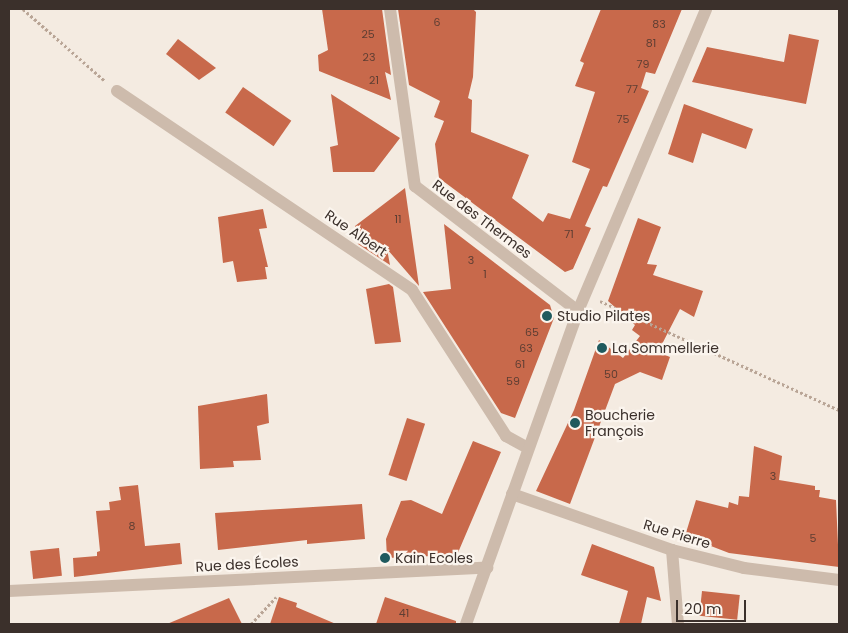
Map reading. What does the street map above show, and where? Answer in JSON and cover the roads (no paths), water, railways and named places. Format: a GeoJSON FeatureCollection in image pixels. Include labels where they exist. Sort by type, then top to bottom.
{"type":"FeatureCollection","features":[{"type":"Feature","properties":{"kind":"street","name":"Rue des Thermes"},"geometry":{"type":"LineString","coordinates":[[390,9],[415,186],[578,311]]}},
{"type":"Feature","properties":{"kind":"street"},"geometry":{"type":"LineString","coordinates":[[466,624],[578,311],[706,9]]}},
{"type":"Feature","properties":{"kind":"street","name":"Rue Albert"},"geometry":{"type":"LineString","coordinates":[[117,91],[412,290],[506,436],[528,448]]}},
{"type":"Feature","properties":{"kind":"street","name":"Rue Pierre"},"geometry":{"type":"LineString","coordinates":[[512,494],[672,550],[744,568],[839,580]]}},
{"type":"Feature","properties":{"kind":"street"},"geometry":{"type":"LineString","coordinates":[[672,550],[678,624]]}},
{"type":"Feature","properties":{"kind":"street","name":"Rue des Écoles"},"geometry":{"type":"LineString","coordinates":[[9,591],[487,568]]}},
{"type":"Feature","properties":{"kind":"place","name":"Studio Pilates"},"geometry":{"type":"Point","coordinates":[547,316]}},
{"type":"Feature","properties":{"kind":"place","name":"La Sommellerie"},"geometry":{"type":"Point","coordinates":[602,348]}},
{"type":"Feature","properties":{"kind":"place","name":"Boucherie François"},"geometry":{"type":"Point","coordinates":[575,423]}},
{"type":"Feature","properties":{"kind":"place","name":"Kain Ecoles"},"geometry":{"type":"Point","coordinates":[385,558]}}]}
